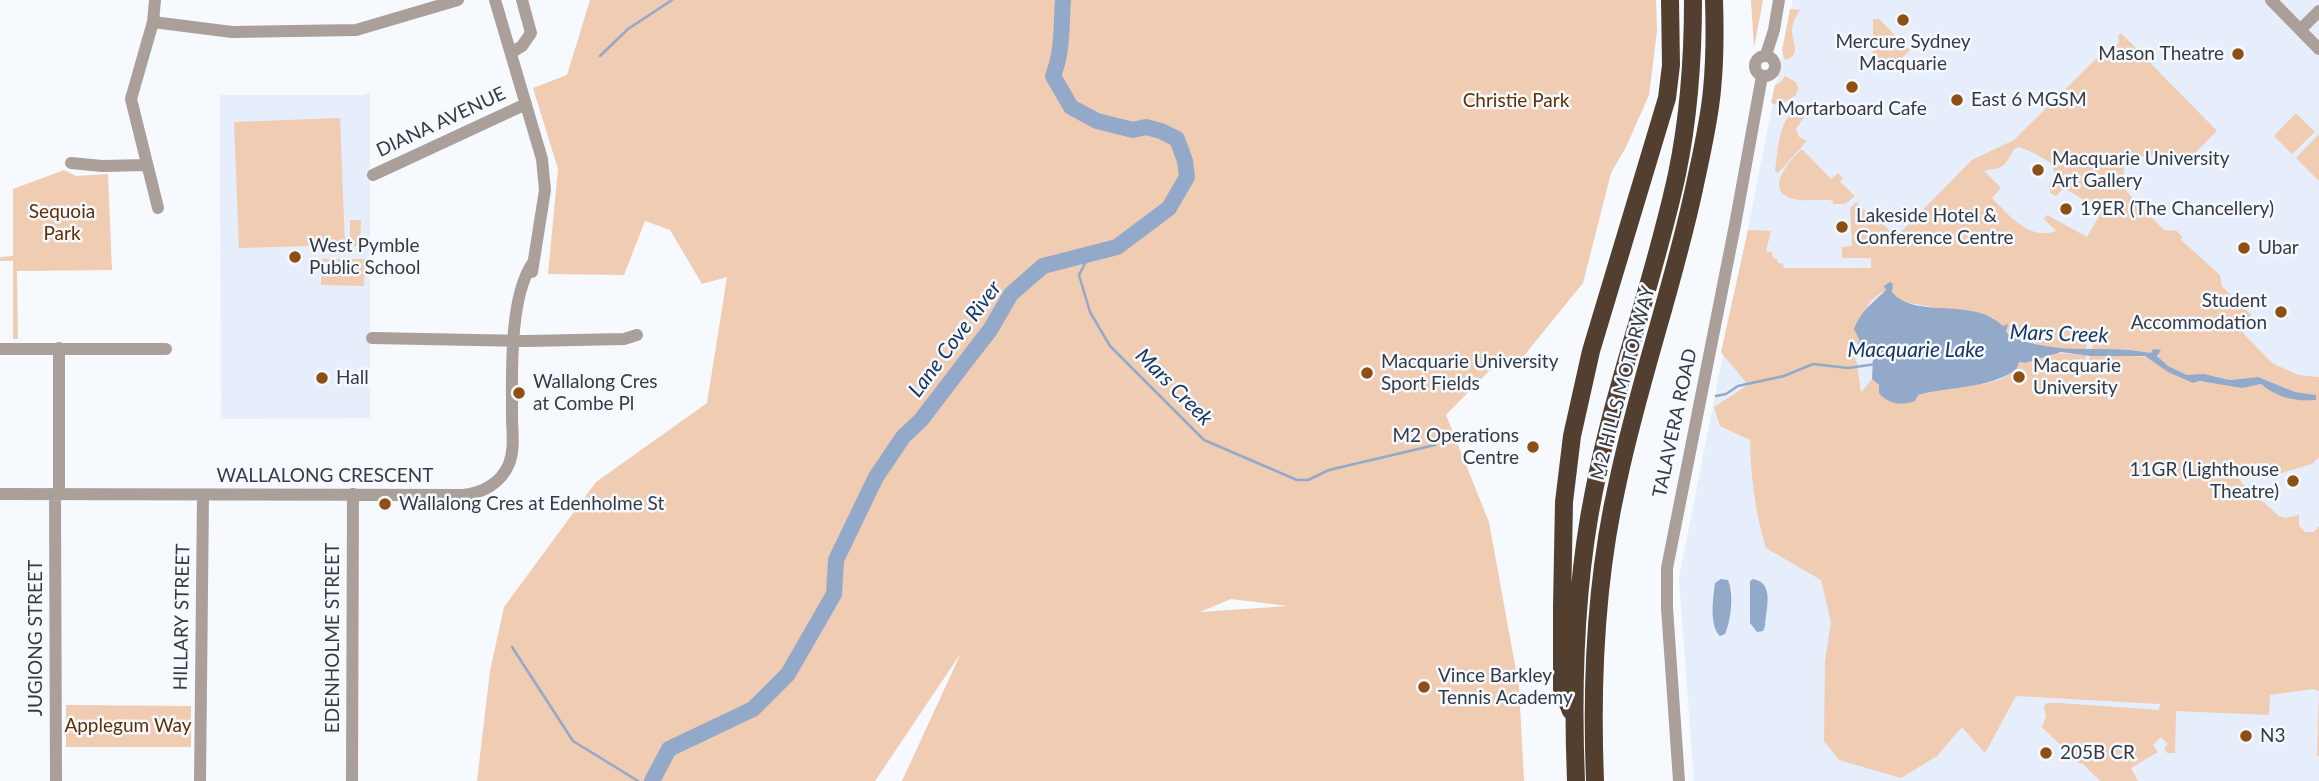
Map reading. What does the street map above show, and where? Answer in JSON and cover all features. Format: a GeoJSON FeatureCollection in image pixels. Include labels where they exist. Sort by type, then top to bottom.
{"type":"FeatureCollection","features":[{"type":"Feature","properties":{"kind":"highway"},"geometry":{"type":"LineString","coordinates":[[1573,718],[1562,689],[1562,534],[1572,436],[1591,351],[1667,98],[1671,65],[1670,0]]}},
{"type":"Feature","properties":{"kind":"highway","name":"M2 HILLS MOTORWAY"},"geometry":{"type":"LineString","coordinates":[[1576,781],[1573,718],[1581,588],[1593,494],[1623,370],[1677,173],[1691,82],[1693,0]]}},
{"type":"Feature","properties":{"kind":"highway","name":"M2 HILLS MOTORWAY"},"geometry":{"type":"LineString","coordinates":[[1595,781],[1598,627],[1609,529],[1618,481],[1705,141],[1712,91],[1714,0]]}},
{"type":"Feature","properties":{"kind":"street"},"geometry":{"type":"LineString","coordinates":[[155,0],[153,22],[131,99],[158,208]]}},
{"type":"Feature","properties":{"kind":"street"},"geometry":{"type":"LineString","coordinates":[[153,22],[232,32],[356,30],[458,0]]}},
{"type":"Feature","properties":{"kind":"street","name":"WALLALONG CRESCENT"},"geometry":{"type":"LineString","coordinates":[[0,495],[471,494],[491,486],[500,478],[506,471],[512,453],[512,368],[515,338],[521,329],[532,276],[545,179],[495,0]]}},
{"type":"Feature","properties":{"kind":"street"},"geometry":{"type":"LineString","coordinates":[[511,52],[522,46],[531,33],[522,0]]}},
{"type":"Feature","properties":{"kind":"street","name":"TALAVERA ROAD"},"geometry":{"type":"LineString","coordinates":[[1679,781],[1667,608],[1667,568],[1762,76],[1769,76],[1775,69],[1774,60],[1766,55],[1779,0]]}},
{"type":"Feature","properties":{"kind":"street"},"geometry":{"type":"LineString","coordinates":[[2271,0],[2319,49]]}},
{"type":"Feature","properties":{"kind":"street"},"geometry":{"type":"LineString","coordinates":[[2301,29],[2319,11]]}},
{"type":"Feature","properties":{"kind":"street","name":"DIANA AVENUE"},"geometry":{"type":"LineString","coordinates":[[373,175],[526,104]]}},
{"type":"Feature","properties":{"kind":"street"},"geometry":{"type":"LineString","coordinates":[[71,163],[102,166],[147,165]]}},
{"type":"Feature","properties":{"kind":"street"},"geometry":{"type":"LineString","coordinates":[[372,338],[624,339],[637,335]]}},
{"type":"Feature","properties":{"kind":"street","name":"JUGIONG STREET"},"geometry":{"type":"LineString","coordinates":[[56,781],[59,348]]}},
{"type":"Feature","properties":{"kind":"street"},"geometry":{"type":"LineString","coordinates":[[0,349],[166,349]]}},
{"type":"Feature","properties":{"kind":"street","name":"EDENHOLME STREET"},"geometry":{"type":"LineString","coordinates":[[352,781],[353,494]]}},
{"type":"Feature","properties":{"kind":"street","name":"HILLARY STREET"},"geometry":{"type":"LineString","coordinates":[[200,781],[203,495]]}},
{"type":"Feature","properties":{"kind":"shaded area","name":"Macquarie University"},"geometry":{"type":"Polygon","coordinates":[[[1793,0],[2319,0],[2319,781],[1694,781],[1679,578],[1793,0]]]}},
{"type":"Feature","properties":{"kind":"shaded area","name":"West Pymble Public School"},"geometry":{"type":"Polygon","coordinates":[[[370,92],[370,418],[221,419],[220,95],[362,95],[370,92]]]}},
{"type":"Feature","properties":{"kind":"green space","name":"Christie Park"},"geometry":{"type":"Polygon","coordinates":[[[590,0],[1656,0],[1657,31],[1649,95],[1611,173],[1583,283],[1518,363],[1489,371],[1446,415],[1489,522],[1519,687],[1524,781],[902,781],[961,653],[875,781],[477,781],[490,671],[504,607],[596,482],[707,403],[727,277],[702,284],[670,230],[645,221],[624,275],[548,274],[558,169],[533,88],[567,75],[590,0]],[[1231,599],[1200,612],[1289,606],[1231,599]]]}},
{"type":"Feature","properties":{"kind":"green space"},"geometry":{"type":"Polygon","coordinates":[[[1751,0],[1763,0],[1754,48],[1751,0]]]}},
{"type":"Feature","properties":{"kind":"green space"},"geometry":{"type":"Polygon","coordinates":[[[1790,9],[1800,10],[1792,28],[1795,52],[1785,60],[1782,51],[1790,9]]]}},
{"type":"Feature","properties":{"kind":"green space"},"geometry":{"type":"Polygon","coordinates":[[[1873,19],[1879,19],[1910,50],[1890,70],[1873,53],[1873,19]]]}},
{"type":"Feature","properties":{"kind":"green space"},"geometry":{"type":"Polygon","coordinates":[[[2121,33],[2217,131],[2191,157],[2174,161],[2156,155],[2125,159],[2122,186],[2137,203],[2137,207],[2139,205],[2164,230],[2177,231],[2183,238],[2180,239],[2220,275],[2222,286],[2251,315],[2240,330],[2272,363],[2298,375],[2319,377],[2319,457],[2312,464],[2274,475],[2269,474],[2268,463],[2251,464],[2251,474],[2237,475],[2242,483],[2279,516],[2285,518],[2299,515],[2299,526],[2305,532],[2314,532],[2319,526],[2319,691],[2313,689],[2270,695],[2269,715],[2176,711],[2175,753],[2167,753],[2164,748],[2168,744],[2161,737],[2153,745],[2158,752],[2131,768],[2138,781],[2100,781],[2042,727],[2046,717],[2044,706],[2047,703],[2060,703],[2159,710],[2160,704],[2016,696],[1985,753],[1962,727],[1937,756],[1901,778],[1839,760],[1824,741],[1825,661],[1831,622],[1821,580],[1766,548],[1754,495],[1750,440],[1720,426],[1714,407],[1748,385],[1721,352],[1748,230],[1771,231],[1766,251],[1772,252],[1773,258],[1783,264],[1784,268],[1871,268],[1871,258],[1842,258],[1842,247],[1852,246],[1850,208],[1856,202],[1870,216],[1873,214],[1896,237],[1972,160],[2014,140],[2102,53],[2114,48],[2119,42],[2118,36],[2121,33]],[[2019,147],[2014,149],[2003,166],[1984,171],[2001,188],[1992,198],[2013,219],[2028,229],[2046,233],[2056,231],[2044,219],[2047,215],[2087,237],[2102,211],[2064,188],[2056,196],[2050,193],[2049,184],[2055,177],[2052,164],[2019,147]],[[1892,289],[1876,296],[1870,302],[1863,316],[1860,341],[1849,346],[1857,363],[1861,393],[1872,379],[1879,385],[1879,392],[1908,395],[1989,383],[2007,376],[2019,362],[2025,363],[2057,353],[2086,355],[2085,365],[2088,366],[2093,354],[2149,357],[2192,383],[2242,386],[2261,384],[2286,397],[2315,400],[2315,395],[2295,392],[2258,377],[2230,380],[2215,376],[2187,375],[2168,366],[2158,355],[2125,349],[2092,350],[2093,340],[2087,339],[2086,349],[2082,350],[2047,347],[2013,337],[1992,317],[1903,302],[1893,294],[1892,289]]]}},
{"type":"Feature","properties":{"kind":"green space"},"geometry":{"type":"Polygon","coordinates":[[[1785,76],[1796,82],[1796,95],[1779,105],[1771,103],[1775,85],[1785,76]]]}},
{"type":"Feature","properties":{"kind":"green space"},"geometry":{"type":"Polygon","coordinates":[[[1796,110],[1808,111],[1796,129],[1799,137],[1807,141],[1778,173],[1775,171],[1782,129],[1796,110]]]}},
{"type":"Feature","properties":{"kind":"green space"},"geometry":{"type":"Polygon","coordinates":[[[2296,113],[2315,132],[2292,154],[2274,136],[2296,113]]]}},
{"type":"Feature","properties":{"kind":"green space"},"geometry":{"type":"Polygon","coordinates":[[[340,118],[345,245],[239,248],[234,122],[340,118]]]}},
{"type":"Feature","properties":{"kind":"green space"},"geometry":{"type":"Polygon","coordinates":[[[2319,136],[2319,181],[2296,158],[2319,136]]]}},
{"type":"Feature","properties":{"kind":"green space"},"geometry":{"type":"Polygon","coordinates":[[[1802,149],[1831,179],[1838,173],[1843,178],[1840,182],[1855,196],[1845,204],[1833,204],[1833,201],[1829,200],[1799,200],[1785,195],[1779,183],[1791,160],[1802,149]]]}},
{"type":"Feature","properties":{"kind":"green space","name":"Sequoia Park"},"geometry":{"type":"Polygon","coordinates":[[[64,170],[76,176],[108,174],[112,270],[17,271],[18,339],[13,339],[13,261],[0,261],[0,257],[13,256],[13,189],[64,170]]]}},
{"type":"Feature","properties":{"kind":"green space"},"geometry":{"type":"Polygon","coordinates":[[[350,220],[361,220],[360,246],[350,246],[350,220]]]}},
{"type":"Feature","properties":{"kind":"green space"},"geometry":{"type":"Polygon","coordinates":[[[322,259],[365,259],[364,286],[321,285],[322,259]]]}},
{"type":"Feature","properties":{"kind":"green space"},"geometry":{"type":"Polygon","coordinates":[[[2319,691],[2319,756],[2317,755],[2319,691]]]}},
{"type":"Feature","properties":{"kind":"green space","name":"Applegum Way"},"geometry":{"type":"Polygon","coordinates":[[[66,705],[191,706],[191,747],[66,747],[66,705]]]}},
{"type":"Feature","properties":{"kind":"water","name":"Macquarie Lake"},"geometry":{"type":"Polygon","coordinates":[[[1890,282],[1893,284],[1892,292],[1902,300],[1915,305],[1961,309],[1991,317],[2003,326],[2008,324],[2006,331],[2009,335],[2027,342],[2062,348],[2151,353],[2153,349],[2161,350],[2157,356],[2168,366],[2187,375],[2204,374],[2230,380],[2258,377],[2295,392],[2316,395],[2316,400],[2287,398],[2261,384],[2242,388],[2200,381],[2193,383],[2168,372],[2145,356],[2090,356],[2061,352],[2025,363],[2019,362],[2016,370],[1993,381],[1930,392],[1918,395],[1915,401],[1910,403],[1896,403],[1879,393],[1879,385],[1872,379],[1873,358],[1857,343],[1860,341],[1854,329],[1864,311],[1886,290],[1884,286],[1890,282]]]}},
{"type":"Feature","properties":{"kind":"water"},"geometry":{"type":"Polygon","coordinates":[[[1721,579],[1728,580],[1731,600],[1727,629],[1725,634],[1720,636],[1714,626],[1713,611],[1715,583],[1721,579]]]}},
{"type":"Feature","properties":{"kind":"water"},"geometry":{"type":"Polygon","coordinates":[[[1750,581],[1760,581],[1768,597],[1765,626],[1763,631],[1757,632],[1750,623],[1750,581]]]}},
{"type":"Feature","properties":{"kind":"waterway"},"geometry":{"type":"LineString","coordinates":[[600,56],[628,29],[672,0]]}},
{"type":"Feature","properties":{"kind":"waterway","name":"Lane Cove River"},"geometry":{"type":"LineString","coordinates":[[652,781],[669,749],[753,709],[788,674],[834,594],[836,560],[876,477],[903,437],[921,420],[990,330],[1011,294],[1043,266],[1117,247],[1169,208],[1187,177],[1185,161],[1177,139],[1146,127],[1133,130],[1097,121],[1071,107],[1053,76],[1060,48],[1063,0]]}},
{"type":"Feature","properties":{"kind":"waterway","name":"Mars Creek"},"geometry":{"type":"LineString","coordinates":[[1090,254],[1079,275],[1090,312],[1110,346],[1204,440],[1297,480],[1308,480],[1329,470],[1435,445]]}},
{"type":"Feature","properties":{"kind":"waterway","name":"Mars Creek"},"geometry":{"type":"LineString","coordinates":[[1716,396],[1726,394],[1738,386],[1784,376],[1813,364],[1848,368],[1876,364]]}},
{"type":"Feature","properties":{"kind":"waterway"},"geometry":{"type":"LineString","coordinates":[[512,647],[573,741],[638,781]]}},
{"type":"Feature","properties":{"kind":"place","name":"Mercure Sydney Macquarie"},"geometry":{"type":"Point","coordinates":[1903,20]}},
{"type":"Feature","properties":{"kind":"place","name":"Mason Theatre"},"geometry":{"type":"Point","coordinates":[2238,54]}},
{"type":"Feature","properties":{"kind":"place","name":"Mortarboard Cafe"},"geometry":{"type":"Point","coordinates":[1852,87]}},
{"type":"Feature","properties":{"kind":"place","name":"East 6 MGSM"},"geometry":{"type":"Point","coordinates":[1957,100]}},
{"type":"Feature","properties":{"kind":"place","name":"Macquarie University Art Gallery"},"geometry":{"type":"Point","coordinates":[2038,170]}},
{"type":"Feature","properties":{"kind":"place","name":"19ER (The Chancellery)"},"geometry":{"type":"Point","coordinates":[2066,209]}},
{"type":"Feature","properties":{"kind":"place","name":"Lakeside Hotel & Conference Centre"},"geometry":{"type":"Point","coordinates":[1842,227]}},
{"type":"Feature","properties":{"kind":"place","name":"Ubar"},"geometry":{"type":"Point","coordinates":[2244,248]}},
{"type":"Feature","properties":{"kind":"place","name":"West Pymble Public School"},"geometry":{"type":"Point","coordinates":[295,257]}},
{"type":"Feature","properties":{"kind":"place","name":"Student Accommodation"},"geometry":{"type":"Point","coordinates":[2281,312]}},
{"type":"Feature","properties":{"kind":"place","name":"Macquarie University Sport Fields"},"geometry":{"type":"Point","coordinates":[1367,373]}},
{"type":"Feature","properties":{"kind":"place","name":"Macquarie University"},"geometry":{"type":"Point","coordinates":[2019,377]}},
{"type":"Feature","properties":{"kind":"place","name":"Hall"},"geometry":{"type":"Point","coordinates":[322,378]}},
{"type":"Feature","properties":{"kind":"place","name":"Wallalong Cres at Combe Pl"},"geometry":{"type":"Point","coordinates":[519,393]}},
{"type":"Feature","properties":{"kind":"place","name":"M2 Operations Centre"},"geometry":{"type":"Point","coordinates":[1533,447]}},
{"type":"Feature","properties":{"kind":"place","name":"11GR (Lighthouse Theatre)"},"geometry":{"type":"Point","coordinates":[2293,481]}},
{"type":"Feature","properties":{"kind":"place","name":"Wallalong Cres at Edenholme St"},"geometry":{"type":"Point","coordinates":[385,504]}},
{"type":"Feature","properties":{"kind":"place","name":"Vince Barkley Tennis Academy"},"geometry":{"type":"Point","coordinates":[1424,687]}},
{"type":"Feature","properties":{"kind":"place","name":"N3"},"geometry":{"type":"Point","coordinates":[2246,736]}},
{"type":"Feature","properties":{"kind":"place","name":"205B CR"},"geometry":{"type":"Point","coordinates":[2046,753]}}]}
